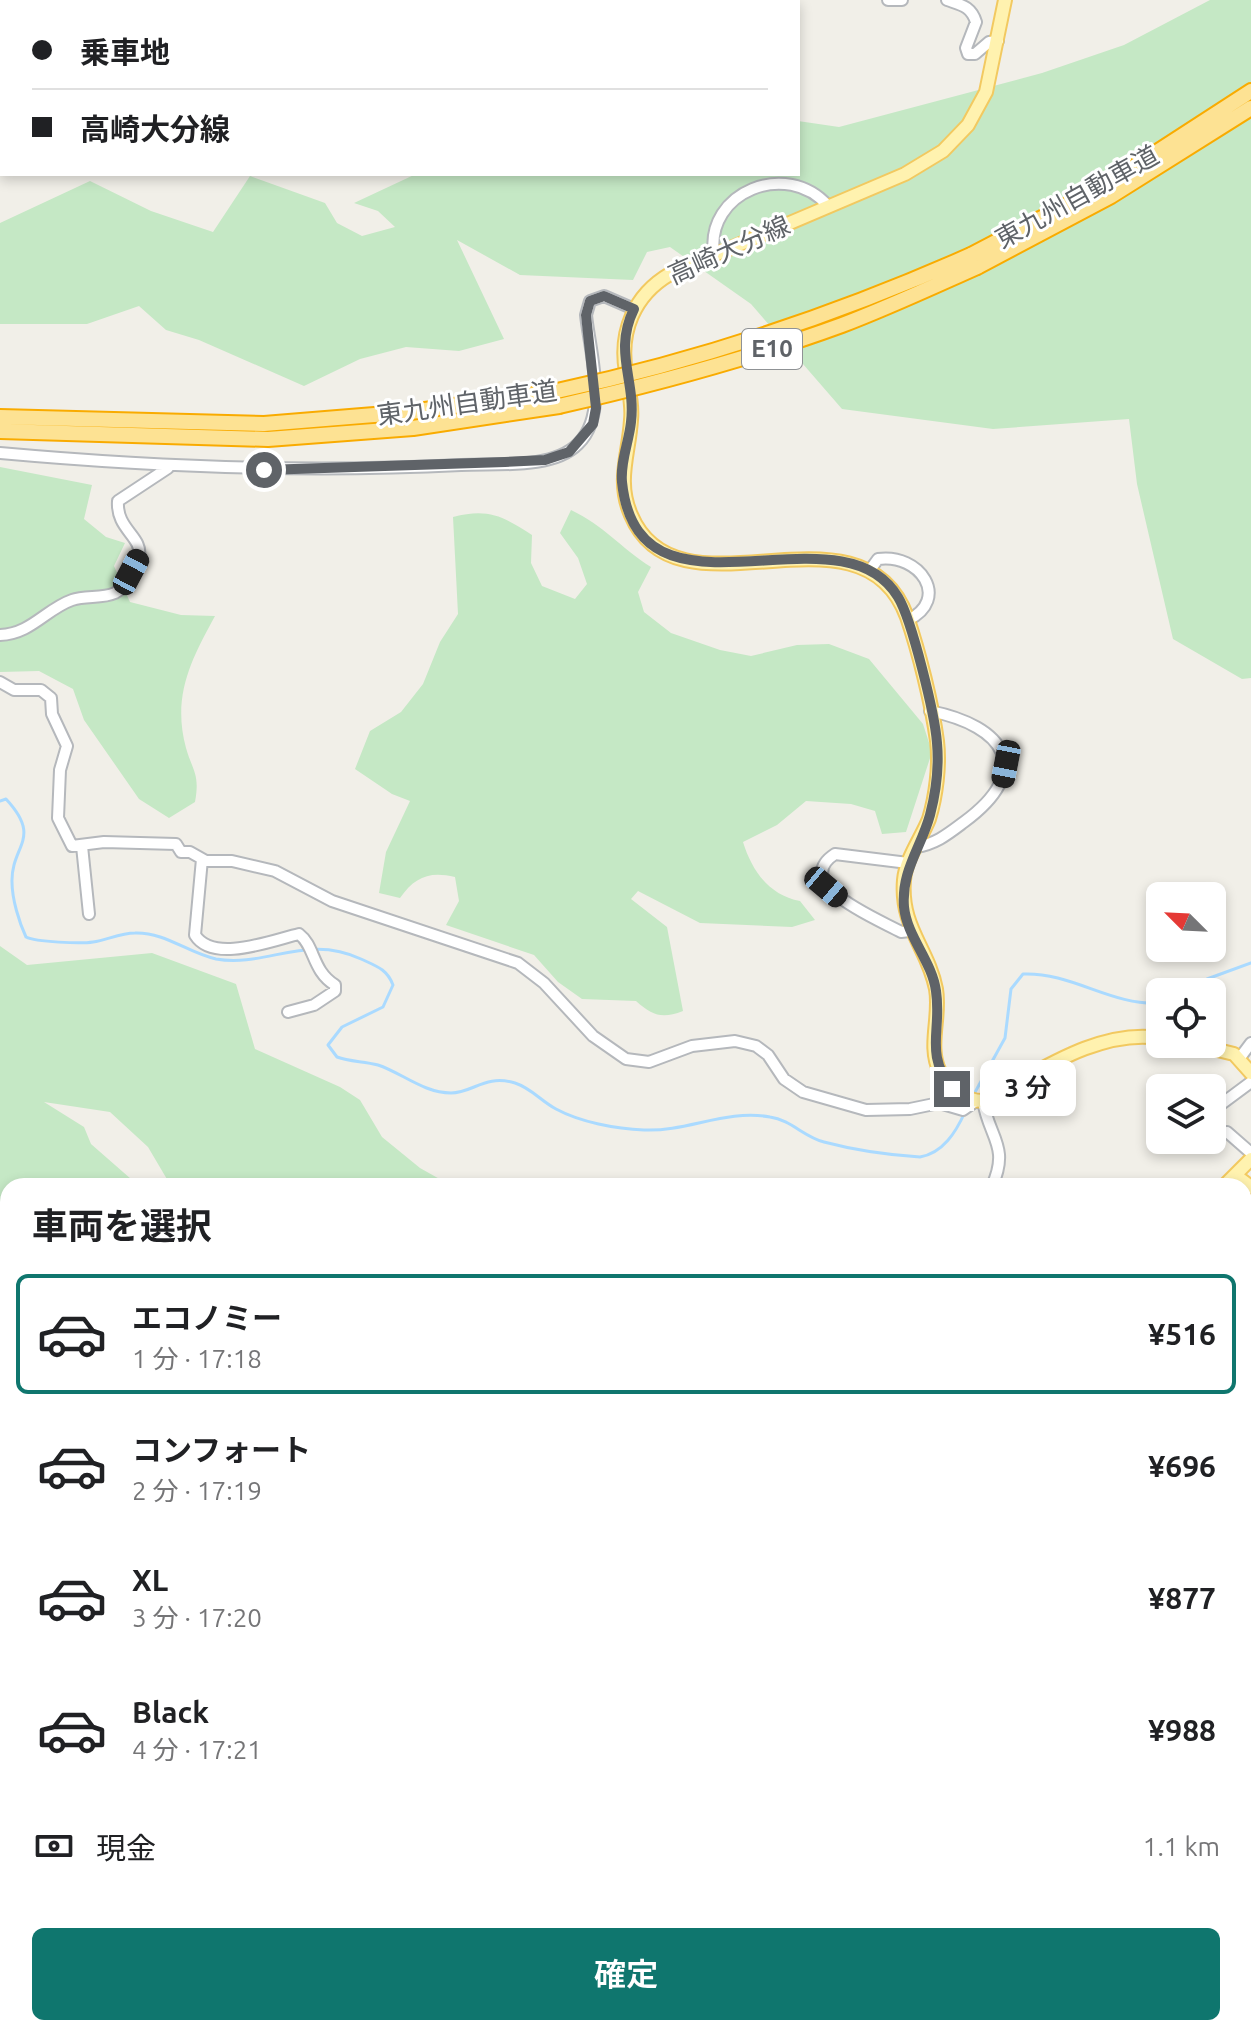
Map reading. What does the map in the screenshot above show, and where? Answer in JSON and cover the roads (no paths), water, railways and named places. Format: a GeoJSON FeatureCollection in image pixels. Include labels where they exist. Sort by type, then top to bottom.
{"type":"FeatureCollection","features":[{"type":"Feature","properties":{"kind":"highway","name":"東九州自動車道"},"geometry":{"type":"LineString","coordinates":[[974,261],[1109,183],[1251,91]]}},
{"type":"Feature","properties":{"kind":"highway","name":"東九州自動車道"},"geometry":{"type":"LineString","coordinates":[[0,431],[268,439],[413,428],[558,398],[772,335],[974,261],[1111,196],[1251,108]]}},
{"type":"Feature","properties":{"kind":"highway","name":"東九州自動車道"},"geometry":{"type":"LineString","coordinates":[[0,417],[264,424],[558,398]]}},
{"type":"Feature","properties":{"kind":"main road","name":"高崎大分線"},"geometry":{"type":"LineString","coordinates":[[870,570],[834,560],[688,561],[653,544],[630,515],[622,479],[631,407],[623,351],[634,309],[663,278],[905,174],[951,144],[968,125],[986,92],[1005,0]]}},
{"type":"Feature","properties":{"kind":"main road"},"geometry":{"type":"LineString","coordinates":[[870,570],[893,591],[908,620],[937,741],[935,789],[929,818],[908,863],[904,909],[910,931],[936,990],[933,1054],[940,1074],[952,1089],[979,1101],[1095,1045],[1127,1036],[1146,1037]]}},
{"type":"Feature","properties":{"kind":"main road"},"geometry":{"type":"LineString","coordinates":[[1226,1052],[1239,1059],[1251,1073]]}},
{"type":"Feature","properties":{"kind":"main road"},"geometry":{"type":"LineString","coordinates":[[1232,1178],[1251,1159]]}},
{"type":"Feature","properties":{"kind":"main road"},"geometry":{"type":"LineString","coordinates":[[1235,1175],[1239,1178]]}},
{"type":"Feature","properties":{"kind":"street"},"geometry":{"type":"LineString","coordinates":[[888,0],[902,0]]}},
{"type":"Feature","properties":{"kind":"street"},"geometry":{"type":"LineString","coordinates":[[947,0],[959,3],[973,14],[976,22],[966,48],[968,54],[975,54],[989,42],[998,41]]}},
{"type":"Feature","properties":{"kind":"street"},"geometry":{"type":"LineString","coordinates":[[714,254],[712,241],[718,218],[756,186],[788,183],[815,195],[828,206]]}},
{"type":"Feature","properties":{"kind":"street"},"geometry":{"type":"LineString","coordinates":[[0,453],[168,468],[397,468],[545,460],[569,452],[593,424],[596,408],[586,315],[590,301],[604,296],[634,309]]}},
{"type":"Feature","properties":{"kind":"street"},"geometry":{"type":"LineString","coordinates":[[0,635],[32,626],[72,600],[115,593],[124,587],[139,558],[139,547],[122,525],[118,501],[168,468]]}},
{"type":"Feature","properties":{"kind":"street"},"geometry":{"type":"LineString","coordinates":[[870,570],[878,559],[898,559],[925,576],[928,586],[922,609],[908,620]]}},
{"type":"Feature","properties":{"kind":"street"},"geometry":{"type":"LineString","coordinates":[[3,688],[41,690],[51,698],[52,714],[67,746],[60,770],[58,818],[67,842],[76,847],[104,842],[176,844],[181,852],[190,852],[202,859],[232,861],[275,871],[332,901],[518,963],[544,983],[593,1036],[636,1062],[649,1062],[692,1046],[735,1041],[756,1046],[768,1055],[784,1079],[803,1092],[866,1110],[910,1109],[939,1103],[963,1110],[979,1101],[1001,1151],[996,1178]]}},
{"type":"Feature","properties":{"kind":"street"},"geometry":{"type":"LineString","coordinates":[[916,847],[933,845],[981,810],[1002,784],[1006,764],[1001,746],[980,726],[930,711]]}},
{"type":"Feature","properties":{"kind":"street"},"geometry":{"type":"LineString","coordinates":[[82,846],[89,914]]}},
{"type":"Feature","properties":{"kind":"street"},"geometry":{"type":"LineString","coordinates":[[908,863],[835,854],[826,860],[822,870],[826,887],[842,899],[901,932],[910,931]]}},
{"type":"Feature","properties":{"kind":"street"},"geometry":{"type":"LineString","coordinates":[[202,859],[195,935],[201,943],[223,949],[299,934],[305,938],[319,972],[335,985],[335,991],[326,999],[288,1012]]}},
{"type":"Feature","properties":{"kind":"street"},"geometry":{"type":"LineString","coordinates":[[1239,1059],[1251,1043]]}},
{"type":"Feature","properties":{"kind":"street"},"geometry":{"type":"LineString","coordinates":[[1226,1098],[1251,1082]]}},
{"type":"Feature","properties":{"kind":"street"},"geometry":{"type":"LineString","coordinates":[[1227,1132],[1251,1153]]}},
{"type":"Feature","properties":{"kind":"waterway"},"geometry":{"type":"LineString","coordinates":[[0,801],[6,799],[17,813],[24,833],[12,882],[16,910],[26,937],[87,943],[135,933],[166,939],[216,959],[234,961],[322,949],[361,959],[384,972],[393,985],[383,1007],[342,1027],[328,1045],[337,1057],[387,1068],[432,1090],[451,1093],[487,1082],[505,1081],[521,1085],[556,1109],[576,1118],[633,1129],[660,1130],[738,1116],[770,1117],[824,1142],[872,1152],[920,1157],[942,1146],[965,1112]]}},
{"type":"Feature","properties":{"kind":"waterway"},"geometry":{"type":"LineString","coordinates":[[1210,978],[1251,963]]}},
{"type":"Feature","properties":{"kind":"waterway"},"geometry":{"type":"LineString","coordinates":[[974,1094],[1005,1038],[1011,989],[1023,974],[1058,978],[1146,1003]]}}]}
